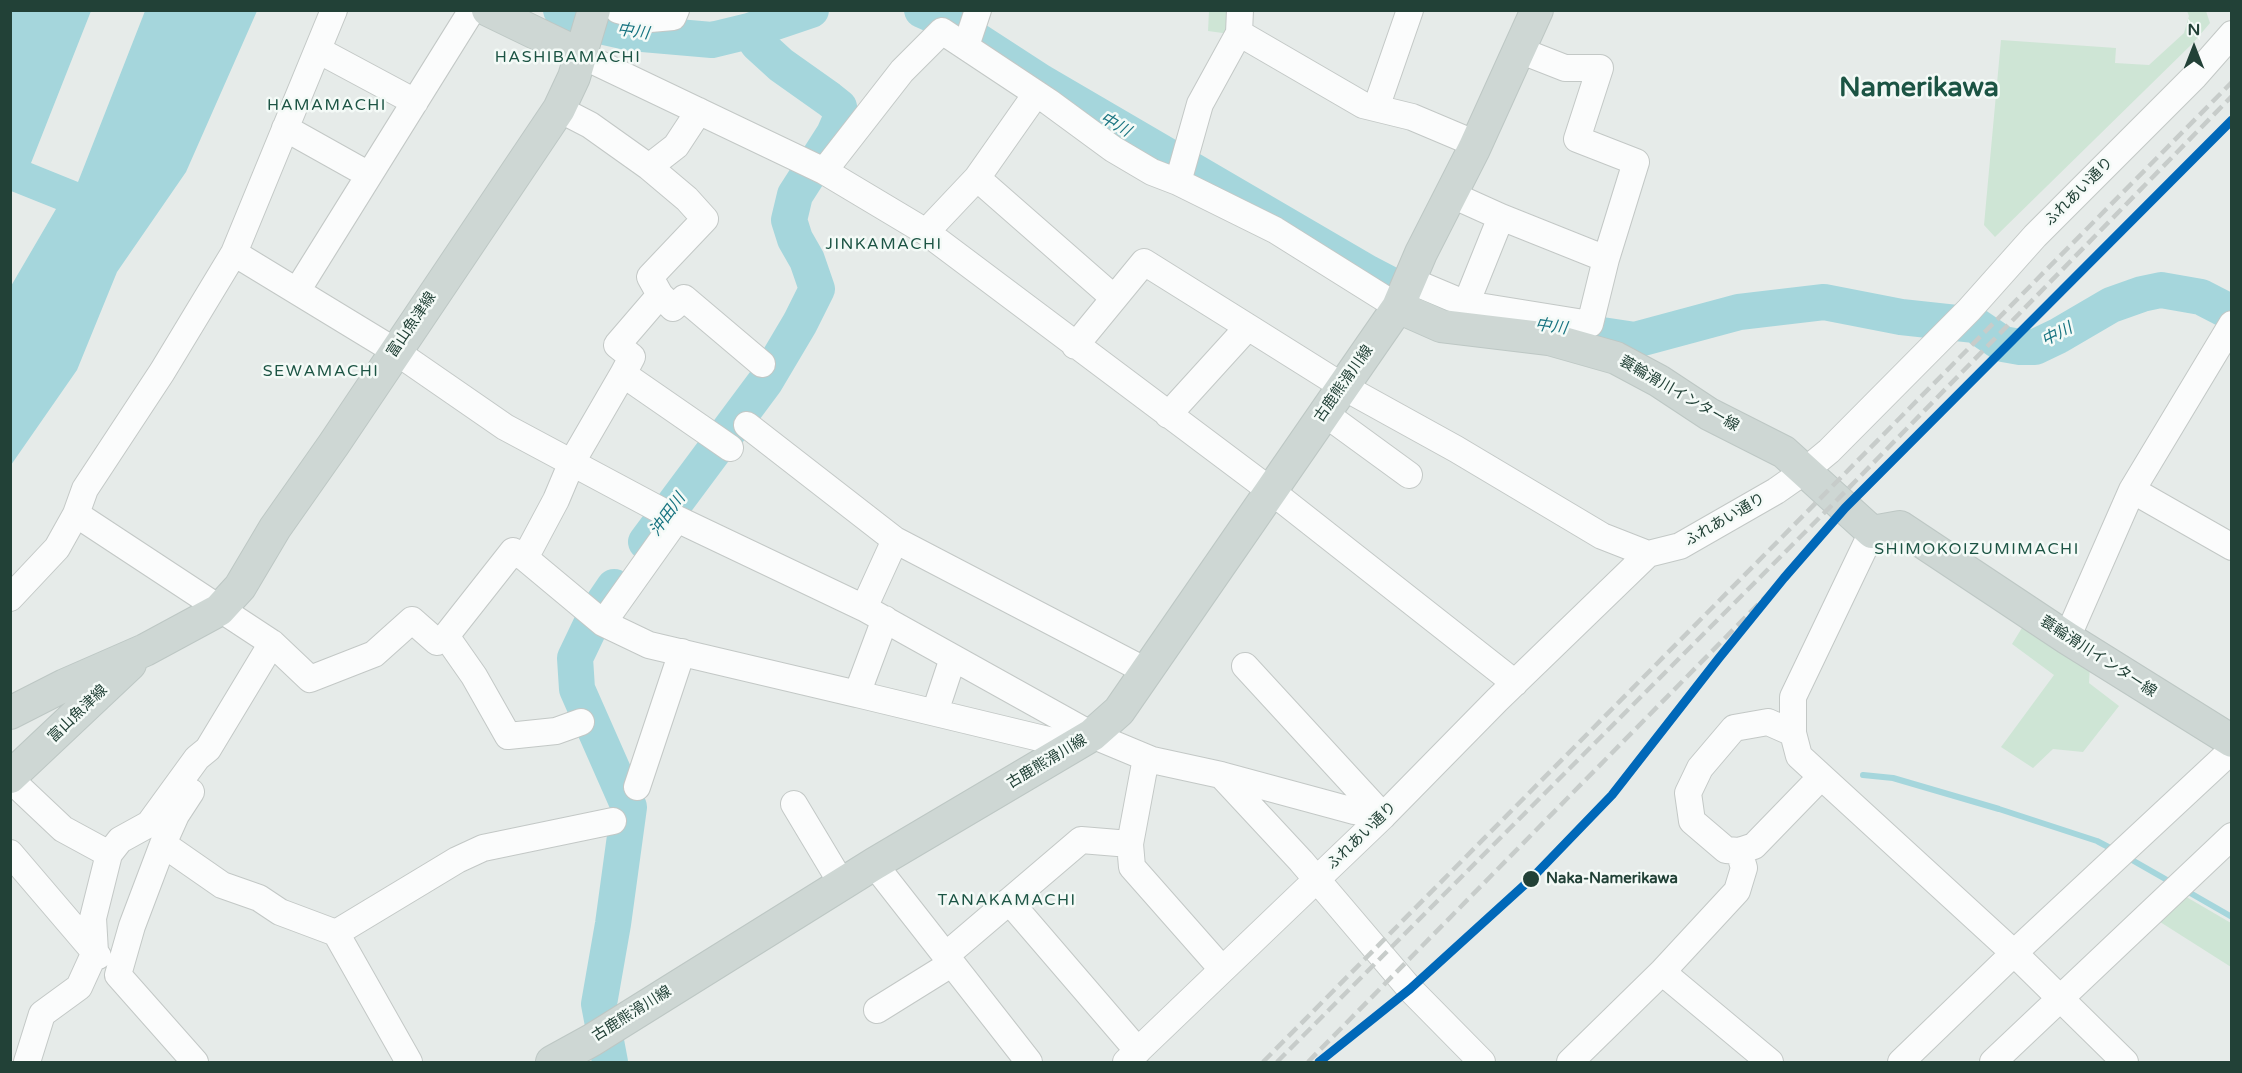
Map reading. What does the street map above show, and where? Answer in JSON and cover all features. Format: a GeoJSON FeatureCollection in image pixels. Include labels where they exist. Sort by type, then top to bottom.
{"type":"FeatureCollection","features":[{"type":"Feature","properties":{"kind":"main road","name":"富山魚津線"},"geometry":{"type":"LineString","coordinates":[[10,713],[65,684],[145,650],[219,610],[240,587],[275,528],[559,109],[574,77],[594,10]]}},
{"type":"Feature","properties":{"kind":"main road"},"geometry":{"type":"LineString","coordinates":[[1404,294],[1537,10]]}},
{"type":"Feature","properties":{"kind":"main road"},"geometry":{"type":"LineString","coordinates":[[488,11],[581,54]]}},
{"type":"Feature","properties":{"kind":"main road","name":"古鹿熊滑川線"},"geometry":{"type":"LineString","coordinates":[[552,1062],[592,1043],[874,864],[1082,741],[1119,711],[1404,294]]}},
{"type":"Feature","properties":{"kind":"main road","name":"蓑輪滑川インター線"},"geometry":{"type":"LineString","coordinates":[[1404,294],[1441,326],[1549,339],[1616,357],[1659,381],[1709,414],[1784,452],[1872,532],[1900,527],[2067,638],[2232,741]]}},
{"type":"Feature","properties":{"kind":"main road","name":"富山魚津線"},"geometry":{"type":"LineString","coordinates":[[10,778],[145,650]]}},
{"type":"Feature","properties":{"kind":"street"},"geometry":{"type":"LineString","coordinates":[[10,598],[57,548],[76,514],[85,489],[162,372],[234,253],[334,10]]}},
{"type":"Feature","properties":{"kind":"street"},"geometry":{"type":"LineString","coordinates":[[297,291],[472,10]]}},
{"type":"Feature","properties":{"kind":"street"},"geometry":{"type":"LineString","coordinates":[[618,10],[650,19],[673,17],[676,10]]}},
{"type":"Feature","properties":{"kind":"street"},"geometry":{"type":"LineString","coordinates":[[966,46],[978,10]]}},
{"type":"Feature","properties":{"kind":"street"},"geometry":{"type":"LineString","coordinates":[[1376,108],[1410,10]]}},
{"type":"Feature","properties":{"kind":"street"},"geometry":{"type":"LineString","coordinates":[[1178,182],[1200,104],[1239,22],[1363,105],[1412,117],[1476,144]]}},
{"type":"Feature","properties":{"kind":"street"},"geometry":{"type":"LineString","coordinates":[[824,171],[902,71],[942,30],[1113,150],[1404,294],[1590,324],[1606,259],[1636,162],[1577,139],[1600,68],[1564,68],[1519,50]]}},
{"type":"Feature","properties":{"kind":"street","name":"ふれあい通り"},"geometry":{"type":"LineString","coordinates":[[1132,1057],[1383,816],[1648,554],[1680,546],[1776,491],[1829,450],[1969,310],[2036,236],[2195,76],[2232,34]]}},
{"type":"Feature","properties":{"kind":"street"},"geometry":{"type":"LineString","coordinates":[[318,50],[415,102]]}},
{"type":"Feature","properties":{"kind":"street"},"geometry":{"type":"LineString","coordinates":[[581,54],[824,171],[926,232],[1271,491],[1515,683]]}},
{"type":"Feature","properties":{"kind":"street"},"geometry":{"type":"LineString","coordinates":[[926,232],[977,178],[1036,94]]}},
{"type":"Feature","properties":{"kind":"street"},"geometry":{"type":"LineString","coordinates":[[559,109],[590,125],[649,167],[705,219],[650,277],[660,295],[673,308],[684,298],[762,364]]}},
{"type":"Feature","properties":{"kind":"street"},"geometry":{"type":"LineString","coordinates":[[649,167],[676,146],[699,111]]}},
{"type":"Feature","properties":{"kind":"street"},"geometry":{"type":"LineString","coordinates":[[285,128],[369,175]]}},
{"type":"Feature","properties":{"kind":"street"},"geometry":{"type":"LineString","coordinates":[[977,178],[1114,298]]}},
{"type":"Feature","properties":{"kind":"street"},"geometry":{"type":"LineString","coordinates":[[1450,194],[1606,259]]}},
{"type":"Feature","properties":{"kind":"street"},"geometry":{"type":"LineString","coordinates":[[1466,304],[1501,217]]}},
{"type":"Feature","properties":{"kind":"street"},"geometry":{"type":"LineString","coordinates":[[234,253],[395,351],[505,427],[666,513],[875,614],[954,658],[1082,741]]}},
{"type":"Feature","properties":{"kind":"street"},"geometry":{"type":"LineString","coordinates":[[1075,346],[1144,262],[1342,386],[1456,448],[1602,536],[1648,554]]}},
{"type":"Feature","properties":{"kind":"street"},"geometry":{"type":"LineString","coordinates":[[525,558],[556,500],[572,462],[632,357],[617,345],[660,295]]}},
{"type":"Feature","properties":{"kind":"street"},"geometry":{"type":"LineString","coordinates":[[2067,638],[2132,490],[2232,324]]}},
{"type":"Feature","properties":{"kind":"street"},"geometry":{"type":"LineString","coordinates":[[1168,415],[1248,327]]}},
{"type":"Feature","properties":{"kind":"street"},"geometry":{"type":"LineString","coordinates":[[623,374],[730,448]]}},
{"type":"Feature","properties":{"kind":"street"},"geometry":{"type":"LineString","coordinates":[[1324,413],[1408,475]]}},
{"type":"Feature","properties":{"kind":"street"},"geometry":{"type":"LineString","coordinates":[[747,425],[895,540],[1146,671]]}},
{"type":"Feature","properties":{"kind":"street"},"geometry":{"type":"LineString","coordinates":[[2132,490],[2232,547]]}},
{"type":"Feature","properties":{"kind":"street"},"geometry":{"type":"LineString","coordinates":[[603,623],[666,513]]}},
{"type":"Feature","properties":{"kind":"street"},"geometry":{"type":"LineString","coordinates":[[76,514],[272,644],[310,679],[374,654],[412,620],[437,642],[446,636],[513,551],[525,558],[603,623],[649,645],[935,712],[1082,741],[1354,811],[1383,816]]}},
{"type":"Feature","properties":{"kind":"street"},"geometry":{"type":"LineString","coordinates":[[1872,532],[1793,697],[1793,733],[1799,756],[2014,953],[2125,1062]]}},
{"type":"Feature","properties":{"kind":"street"},"geometry":{"type":"LineString","coordinates":[[858,694],[875,614],[895,540]]}},
{"type":"Feature","properties":{"kind":"street"},"geometry":{"type":"LineString","coordinates":[[446,636],[474,676],[508,736],[556,731],[581,722]]}},
{"type":"Feature","properties":{"kind":"street"},"geometry":{"type":"LineString","coordinates":[[27,1062],[42,1014],[79,987],[95,952],[93,918],[109,854],[120,840],[149,824],[197,758],[208,749],[272,644]]}},
{"type":"Feature","properties":{"kind":"street"},"geometry":{"type":"LineString","coordinates":[[637,787],[682,652]]}},
{"type":"Feature","properties":{"kind":"street"},"geometry":{"type":"LineString","coordinates":[[935,712],[954,658]]}},
{"type":"Feature","properties":{"kind":"street"},"geometry":{"type":"LineString","coordinates":[[1245,666],[1383,816]]}},
{"type":"Feature","properties":{"kind":"street"},"geometry":{"type":"LineString","coordinates":[[1793,733],[1768,722],[1734,728],[1700,768],[1688,793],[1692,821],[1726,850],[1739,851],[1754,846],[1821,777]]}},
{"type":"Feature","properties":{"kind":"street"},"geometry":{"type":"LineString","coordinates":[[1900,1062],[2232,750]]}},
{"type":"Feature","properties":{"kind":"street"},"geometry":{"type":"LineString","coordinates":[[1146,758],[1130,844],[1132,867],[1222,969]]}},
{"type":"Feature","properties":{"kind":"street"},"geometry":{"type":"LineString","coordinates":[[118,975],[132,926],[163,844],[176,815],[200,777],[189,769]]}},
{"type":"Feature","properties":{"kind":"street"},"geometry":{"type":"LineString","coordinates":[[1221,775],[1317,879],[1410,988],[1482,1062]]}},
{"type":"Feature","properties":{"kind":"street"},"geometry":{"type":"LineString","coordinates":[[10,778],[63,829],[109,854]]}},
{"type":"Feature","properties":{"kind":"street"},"geometry":{"type":"LineString","coordinates":[[794,804],[842,884]]}},
{"type":"Feature","properties":{"kind":"street"},"geometry":{"type":"LineString","coordinates":[[336,933],[457,860],[483,848],[613,821]]}},
{"type":"Feature","properties":{"kind":"street"},"geometry":{"type":"LineString","coordinates":[[1993,1062],[2232,836]]}},
{"type":"Feature","properties":{"kind":"street"},"geometry":{"type":"LineString","coordinates":[[877,1010],[948,960],[1009,901],[1081,840],[1130,844]]}},
{"type":"Feature","properties":{"kind":"street"},"geometry":{"type":"LineString","coordinates":[[163,844],[222,885],[259,898],[280,912],[336,933],[409,1062]]}},
{"type":"Feature","properties":{"kind":"street"},"geometry":{"type":"LineString","coordinates":[[1569,1062],[1662,972],[1737,891],[1744,868],[1739,851]]}},
{"type":"Feature","properties":{"kind":"street"},"geometry":{"type":"LineString","coordinates":[[10,853],[95,952],[195,1062]]}},
{"type":"Feature","properties":{"kind":"street"},"geometry":{"type":"LineString","coordinates":[[874,864],[1029,1062]]}},
{"type":"Feature","properties":{"kind":"street"},"geometry":{"type":"LineString","coordinates":[[1009,901],[1132,1057]]}},
{"type":"Feature","properties":{"kind":"street"},"geometry":{"type":"LineString","coordinates":[[1662,972],[1770,1062]]}},
{"type":"Feature","properties":{"kind":"green space"},"geometry":{"type":"Polygon","coordinates":[[[1209,11],[1232,11],[1230,34],[1208,31],[1209,11]]]}},
{"type":"Feature","properties":{"kind":"green space"},"geometry":{"type":"Polygon","coordinates":[[[2187,11],[2206,11],[2210,23],[2193,43],[1995,237],[1984,225],[2001,40],[2116,48],[2115,63],[2149,65],[2184,33],[2189,16],[2187,11]]]}},
{"type":"Feature","properties":{"kind":"green space"},"geometry":{"type":"Polygon","coordinates":[[[2025,623],[2090,665],[2089,683],[2119,706],[2083,752],[2053,749],[2033,768],[2001,747],[2054,675],[2012,644],[2025,623]]]}},
{"type":"Feature","properties":{"kind":"green space"},"geometry":{"type":"Polygon","coordinates":[[[2183,895],[2231,923],[2231,967],[2157,920],[2183,895]]]}},
{"type":"Feature","properties":{"kind":"water"},"geometry":{"type":"Polygon","coordinates":[[[11,11],[257,11],[186,172],[117,272],[77,370],[11,465],[11,11]]]}},
{"type":"Feature","properties":{"kind":"pier"},"geometry":{"type":"Polygon","coordinates":[[[91,11],[145,11],[78,182],[31,163],[91,11]]]}},
{"type":"Feature","properties":{"kind":"pier"},"geometry":{"type":"Polygon","coordinates":[[[11,191],[56,209],[11,286],[11,191]]]}},
{"type":"Feature","properties":{"kind":"waterway","name":"中川"},"geometry":{"type":"LineString","coordinates":[[561,10],[595,25],[631,33],[712,40],[749,31],[811,10]]}},
{"type":"Feature","properties":{"kind":"waterway","name":"中川"},"geometry":{"type":"LineString","coordinates":[[922,10],[947,21],[1041,82],[1368,273],[1414,297],[1456,313],[1494,319]]}},
{"type":"Feature","properties":{"kind":"waterway","name":"沖田川"},"geometry":{"type":"LineString","coordinates":[[646,542],[765,382],[817,289],[789,220],[795,195],[834,134],[841,118],[839,107],[781,65],[758,44],[749,31]]}},
{"type":"Feature","properties":{"kind":"waterway","name":"中川"},"geometry":{"type":"LineString","coordinates":[[1549,327],[1635,340],[1739,312],[1824,302],[1901,317],[1975,325],[2003,344],[2035,347],[2111,305],[2161,290],[2201,297],[2232,313]]}},
{"type":"Feature","properties":{"kind":"waterway","name":"沖田川"},"geometry":{"type":"LineString","coordinates":[[610,1062],[599,1004],[629,807],[577,689],[575,658],[597,612],[614,587]]}},
{"type":"Feature","properties":{"kind":"waterway"},"geometry":{"type":"LineString","coordinates":[[1863,775],[1893,778],[1999,809],[2097,841],[2116,851]]}},
{"type":"Feature","properties":{"kind":"waterway"},"geometry":{"type":"LineString","coordinates":[[2125,856],[2174,884]]}},
{"type":"Feature","properties":{"kind":"waterway"},"geometry":{"type":"LineString","coordinates":[[2185,890],[2232,917]]}},
{"type":"Feature","properties":{"kind":"railway"},"geometry":{"type":"LineString","coordinates":[[1263,1062],[2232,82]]}},
{"type":"Feature","properties":{"kind":"railway"},"geometry":{"type":"LineString","coordinates":[[1277,1062],[1837,500],[2232,96]]}},
{"type":"Feature","properties":{"kind":"railway"},"geometry":{"type":"LineString","coordinates":[[1308,1062],[1784,578]]}},
{"type":"Feature","properties":{"kind":"transit line"},"geometry":{"type":"LineString","coordinates":[[1319,1062],[1410,989],[1531,879],[1612,795],[1719,658],[1845,508],[2232,120]]}},
{"type":"Feature","properties":{"kind":"place","name":"Naka-Namerikawa"},"geometry":{"type":"Point","coordinates":[1531,879]}},
{"type":"Feature","properties":{"kind":"district","name":"HASHIBAMACHI"},"geometry":{"type":"Point","coordinates":[568,58]}},
{"type":"Feature","properties":{"kind":"district","name":"Namerikawa"},"geometry":{"type":"Point","coordinates":[1919,89]}},
{"type":"Feature","properties":{"kind":"district","name":"HAMAMACHI"},"geometry":{"type":"Point","coordinates":[327,106]}},
{"type":"Feature","properties":{"kind":"district","name":"JINKAMACHI"},"geometry":{"type":"Point","coordinates":[884,245]}},
{"type":"Feature","properties":{"kind":"district","name":"SEWAMACHI"},"geometry":{"type":"Point","coordinates":[321,372]}},
{"type":"Feature","properties":{"kind":"district","name":"SHIMOKOIZUMIMACHI"},"geometry":{"type":"Point","coordinates":[1977,550]}},
{"type":"Feature","properties":{"kind":"district","name":"TANAKAMACHI"},"geometry":{"type":"Point","coordinates":[1007,901]}}]}
